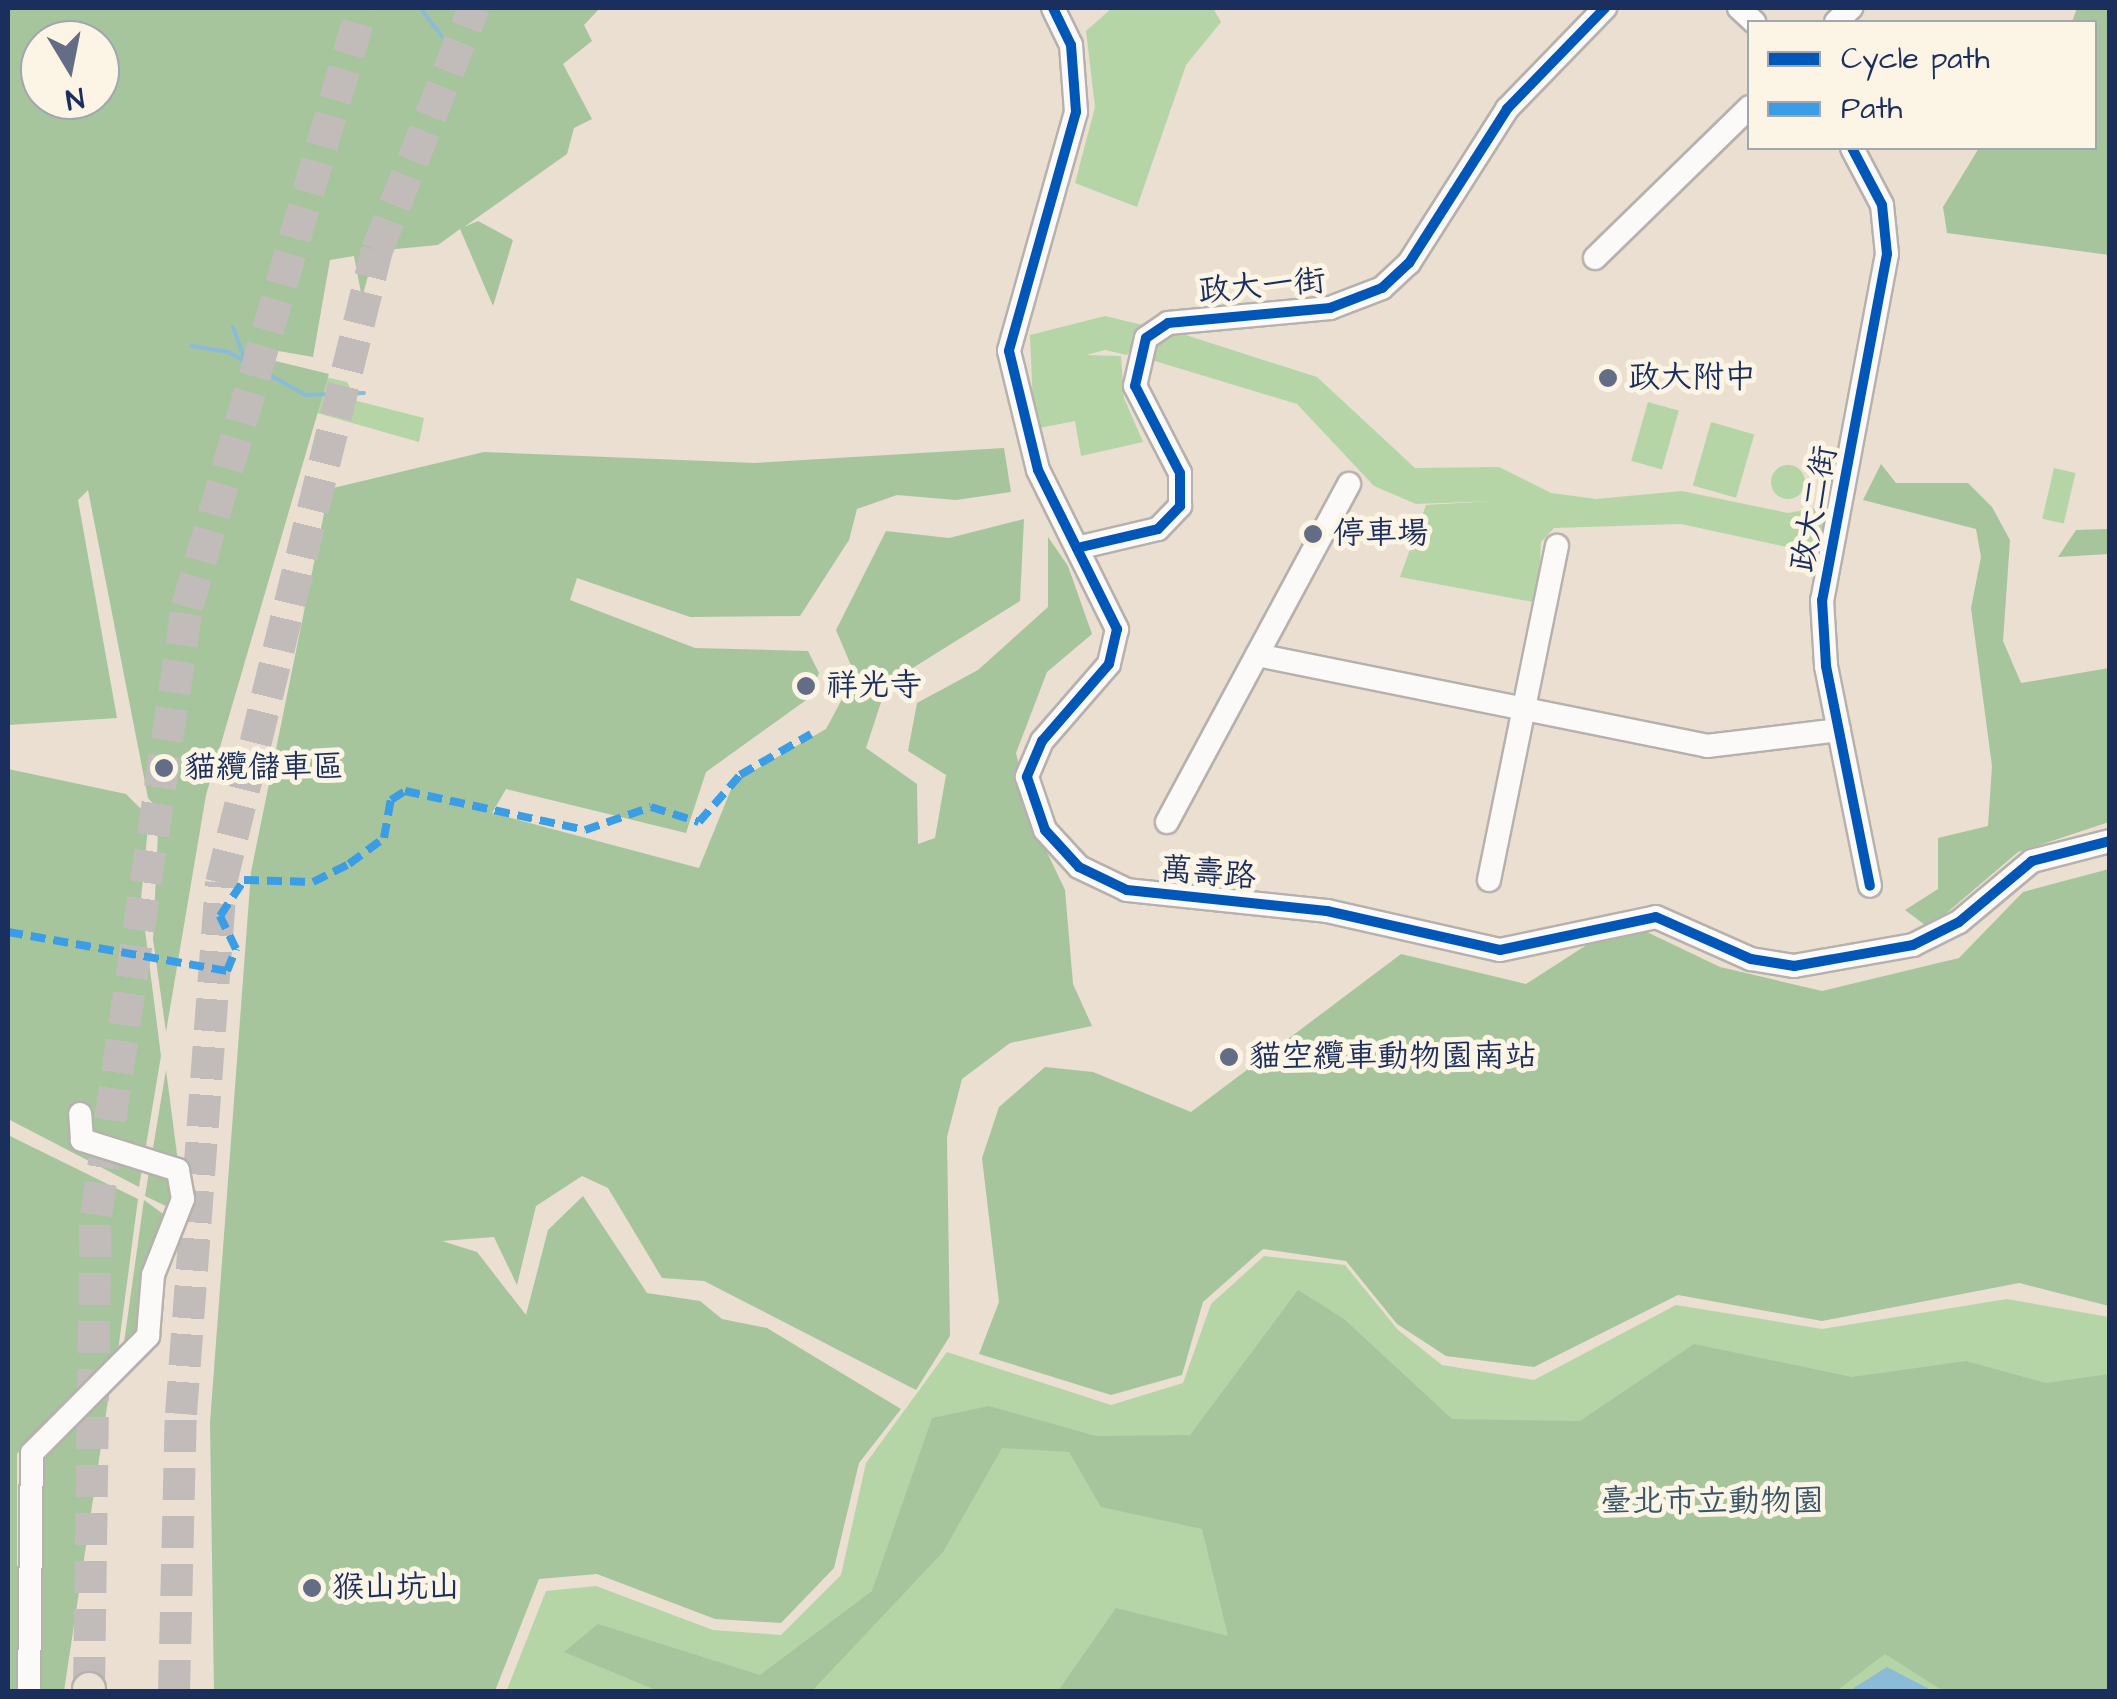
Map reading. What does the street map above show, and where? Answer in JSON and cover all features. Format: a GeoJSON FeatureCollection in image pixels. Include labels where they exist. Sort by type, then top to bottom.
{"type":"FeatureCollection","features":[{"type":"Feature","properties":{"kind":"street","name":"萬壽路"},"geometry":{"type":"LineString","coordinates":[[1053,8],[1071,45],[1076,112],[1008,351],[1038,470],[1117,640],[1100,678],[1034,752],[1028,787],[1058,848],[1116,887],[1350,915],[1500,950],[1656,917],[1752,958],[1794,966],[1913,946],[1958,922],[2032,861],[2110,841]]}},
{"type":"Feature","properties":{"kind":"street","name":"政大一街"},"geometry":{"type":"LineString","coordinates":[[1077,548],[1158,529],[1180,506],[1180,473],[1135,386],[1146,338],[1184,320],[1330,308],[1382,288],[1409,263],[1517,96],[1604,8]]}},
{"type":"Feature","properties":{"kind":"street"},"geometry":{"type":"LineString","coordinates":[[1595,258],[1747,109]]}},
{"type":"Feature","properties":{"kind":"street","name":"政大二街"},"geometry":{"type":"LineString","coordinates":[[1853,150],[1882,205],[1887,254],[1822,600],[1839,730],[1870,886]]}},
{"type":"Feature","properties":{"kind":"street"},"geometry":{"type":"LineString","coordinates":[[1166,822],[1349,484]]}},
{"type":"Feature","properties":{"kind":"street"},"geometry":{"type":"LineString","coordinates":[[1489,880],[1557,546]]}},
{"type":"Feature","properties":{"kind":"street"},"geometry":{"type":"LineString","coordinates":[[1256,655],[1729,748],[1839,730]]}},
{"type":"Feature","properties":{"kind":"street"},"geometry":{"type":"LineString","coordinates":[[29,1692],[32,1453],[148,1336],[153,1276],[183,1199],[178,1170],[82,1140],[80,1114]]}},
{"type":"Feature","properties":{"kind":"green space"},"geometry":{"type":"Polygon","coordinates":[[[8,8],[600,8],[584,25],[592,41],[563,64],[592,119],[574,128],[567,154],[464,227],[478,221],[513,240],[493,306],[460,229],[438,245],[375,251],[362,298],[354,256],[330,260],[313,357],[249,346],[251,355],[329,374],[206,795],[166,1032],[153,939],[159,811],[148,798],[88,490],[78,500],[117,718],[8,725],[8,8]]]}},
{"type":"Feature","properties":{"kind":"green space"},"geometry":{"type":"Polygon","coordinates":[[[1112,8],[1213,8],[1221,22],[1186,65],[1137,207],[1075,183],[1095,107],[1086,31],[1112,8]]]}},
{"type":"Feature","properties":{"kind":"green space"},"geometry":{"type":"Polygon","coordinates":[[[2077,8],[2109,8],[2109,255],[1947,233],[1943,207],[1978,150],[2097,150],[2097,20],[2073,20],[2077,8]]]}},
{"type":"Feature","properties":{"kind":"green space"},"geometry":{"type":"Polygon","coordinates":[[[1105,316],[1147,326],[1127,355],[1105,350],[1086,355],[1121,356],[1124,398],[1143,442],[1081,456],[1075,421],[1034,429],[1030,335],[1105,316]]]}},
{"type":"Feature","properties":{"kind":"green space"},"geometry":{"type":"Polygon","coordinates":[[[1173,331],[1317,377],[1415,468],[1499,467],[1551,493],[1596,499],[1682,491],[1788,513],[1832,505],[1826,540],[1787,547],[1681,524],[1554,528],[1541,542],[1538,603],[1400,577],[1426,505],[1493,501],[1416,504],[1374,486],[1297,404],[1145,358],[1173,331]]]}},
{"type":"Feature","properties":{"kind":"green space"},"geometry":{"type":"Polygon","coordinates":[[[255,361],[347,382],[357,401],[424,418],[419,442],[268,399],[255,361]]]}},
{"type":"Feature","properties":{"kind":"green space"},"geometry":{"type":"Polygon","coordinates":[[[1648,402],[1679,411],[1662,469],[1631,461],[1648,402]]]}},
{"type":"Feature","properties":{"kind":"green space"},"geometry":{"type":"Polygon","coordinates":[[[1711,422],[1754,434],[1736,498],[1693,485],[1711,422]]]}},
{"type":"Feature","properties":{"kind":"green space"},"geometry":{"type":"Polygon","coordinates":[[[1004,448],[1011,492],[956,500],[897,495],[857,509],[849,540],[800,616],[690,617],[577,578],[570,600],[695,648],[808,651],[819,673],[809,698],[706,772],[686,833],[506,789],[492,813],[699,868],[734,782],[826,729],[855,675],[836,630],[886,531],[949,538],[1024,519],[1020,601],[887,684],[866,748],[917,784],[918,844],[935,838],[946,775],[908,751],[917,703],[978,670],[1048,607],[1048,537],[1068,566],[1092,634],[1047,672],[1016,753],[1034,825],[1065,890],[1073,984],[1092,1026],[1010,1043],[962,1079],[947,1137],[950,1336],[916,1390],[704,1281],[662,1278],[608,1188],[582,1176],[536,1206],[517,1285],[494,1237],[442,1241],[477,1252],[526,1315],[548,1230],[583,1196],[647,1293],[700,1301],[722,1319],[767,1328],[901,1409],[859,1463],[834,1568],[781,1623],[715,1619],[597,1574],[539,1579],[495,1691],[214,1692],[210,1423],[251,872],[329,489],[484,452],[755,463],[1004,448]]]}},
{"type":"Feature","properties":{"kind":"green space"},"geometry":{"type":"Polygon","coordinates":[[[1881,464],[1896,483],[1968,483],[1992,507],[2010,540],[2003,641],[2021,683],[2109,668],[2109,822],[2018,852],[1929,928],[1905,910],[1938,889],[1938,838],[1988,826],[1992,766],[1971,608],[1981,557],[1976,529],[1863,500],[1881,464]]]}},
{"type":"Feature","properties":{"kind":"green space"},"geometry":{"type":"Polygon","coordinates":[[[1788,465],[1800,470],[1805,482],[1800,494],[1788,499],[1776,494],[1771,482],[1776,470],[1788,465]]]}},
{"type":"Feature","properties":{"kind":"green space"},"geometry":{"type":"Polygon","coordinates":[[[2054,468],[2075,473],[2064,524],[2042,519],[2054,468]]]}},
{"type":"Feature","properties":{"kind":"green space"},"geometry":{"type":"Polygon","coordinates":[[[2109,529],[2109,554],[2058,557],[2076,530],[2109,529]]]}},
{"type":"Feature","properties":{"kind":"green space"},"geometry":{"type":"Polygon","coordinates":[[[8,769],[126,794],[149,817],[141,899],[161,1056],[139,1187],[8,1119],[8,769]]]}},
{"type":"Feature","properties":{"kind":"green space"},"geometry":{"type":"Polygon","coordinates":[[[2109,869],[2109,1306],[2019,1283],[1822,1321],[1678,1295],[1534,1367],[1446,1356],[1397,1324],[1346,1261],[1263,1249],[1203,1302],[1182,1375],[1111,1395],[979,1354],[999,1302],[982,1158],[999,1107],[1045,1067],[1093,1072],[1191,1112],[1401,954],[1526,984],[1624,921],[1720,967],[1822,991],[1959,958],[2023,892],[2109,869]]]}},
{"type":"Feature","properties":{"kind":"green space"},"geometry":{"type":"Polygon","coordinates":[[[166,1070],[178,1162],[170,1208],[145,1196],[166,1070]]]}},
{"type":"Feature","properties":{"kind":"green space"},"geometry":{"type":"Polygon","coordinates":[[[8,1135],[138,1199],[118,1351],[17,1454],[17,1692],[8,1691],[8,1135]]]}},
{"type":"Feature","properties":{"kind":"green space"},"geometry":{"type":"Polygon","coordinates":[[[144,1200],[166,1216],[138,1332],[123,1350],[144,1200]]]}},
{"type":"Feature","properties":{"kind":"green space","name":"臺北市立動物園"},"geometry":{"type":"Polygon","coordinates":[[[1264,1256],[1345,1265],[1398,1330],[1442,1365],[1534,1380],[1676,1305],[1822,1329],[2007,1299],[2109,1317],[2109,1691],[506,1692],[546,1591],[596,1586],[713,1630],[781,1635],[841,1575],[866,1463],[947,1352],[1111,1405],[1183,1383],[1211,1304],[1264,1256]]]}},
{"type":"Feature","properties":{"kind":"green space","name":"臺北市立動物園"},"geometry":{"type":"Polygon","coordinates":[[[1298,1290],[1344,1319],[1452,1419],[1580,1421],[1694,1344],[1852,1377],[1966,1361],[2046,1383],[2109,1374],[2109,1691],[1943,1691],[1885,1654],[1835,1692],[1058,1691],[1116,1608],[1228,1636],[1202,1529],[1101,1507],[1069,1452],[1002,1448],[943,1552],[812,1691],[658,1691],[564,1652],[598,1624],[760,1675],[872,1591],[932,1418],[989,1406],[1096,1436],[1190,1435],[1298,1290]]]}},
{"type":"Feature","properties":{"kind":"green space"},"geometry":{"type":"Polygon","coordinates":[[[113,1367],[64,1691],[29,1691],[40,1438],[113,1367]]]}},
{"type":"Feature","properties":{"kind":"water"},"geometry":{"type":"Polygon","coordinates":[[[1887,1667],[1933,1691],[1849,1691],[1887,1667]]]}},
{"type":"Feature","properties":{"kind":"waterway"},"geometry":{"type":"LineString","coordinates":[[420,8],[442,36]]}},
{"type":"Feature","properties":{"kind":"waterway"},"geometry":{"type":"LineString","coordinates":[[233,327],[244,358]]}},
{"type":"Feature","properties":{"kind":"waterway"},"geometry":{"type":"LineString","coordinates":[[191,346],[228,352],[306,395],[364,393]]}},
{"type":"Feature","properties":{"kind":"tunnel"},"geometry":{"type":"LineString","coordinates":[[89,1689],[96,1215],[187,607],[362,8]]}},
{"type":"Feature","properties":{"kind":"tunnel"},"geometry":{"type":"LineString","coordinates":[[174,1692],[181,1414],[221,883],[377,250],[474,8]]}},
{"type":"Feature","properties":{"kind":"marked path"},"geometry":{"type":"LineString","coordinates":[[8,932],[227,971],[236,949],[220,916],[244,880],[313,882],[349,864],[384,838],[391,800],[405,791],[585,830],[651,807],[699,822],[740,775],[811,734]]}},
{"type":"Feature","properties":{"kind":"cycle path"},"geometry":{"type":"LineString","coordinates":[[1053,8],[1071,45],[1076,112],[1009,351],[1038,470],[1117,629],[1109,664],[1042,741],[1027,777],[1045,830],[1079,867],[1127,890],[1327,911],[1500,950],[1656,917],[1751,959],[1794,966],[1913,945],[1959,922],[2032,861],[2110,841]]}},
{"type":"Feature","properties":{"kind":"cycle path"},"geometry":{"type":"LineString","coordinates":[[1077,548],[1158,529],[1180,506],[1180,473],[1135,386],[1146,338],[1168,323],[1330,308],[1382,288],[1409,263],[1507,109],[1605,8]]}},
{"type":"Feature","properties":{"kind":"cycle path"},"geometry":{"type":"LineString","coordinates":[[1853,150],[1882,205],[1887,254],[1822,600],[1826,666],[1870,886]]}},
{"type":"Feature","properties":{"kind":"place","name":"政大附中"},"geometry":{"type":"Point","coordinates":[1608,378]}},
{"type":"Feature","properties":{"kind":"place","name":"停車場"},"geometry":{"type":"Point","coordinates":[1313,534]}},
{"type":"Feature","properties":{"kind":"place","name":"祥光寺"},"geometry":{"type":"Point","coordinates":[806,686]}},
{"type":"Feature","properties":{"kind":"place","name":"貓纜儲車區"},"geometry":{"type":"Point","coordinates":[164,768]}},
{"type":"Feature","properties":{"kind":"place","name":"貓空纜車動物園南站"},"geometry":{"type":"Point","coordinates":[1229,1057]}},
{"type":"Feature","properties":{"kind":"place","name":"猴山坑山"},"geometry":{"type":"Point","coordinates":[312,1588]}}]}
